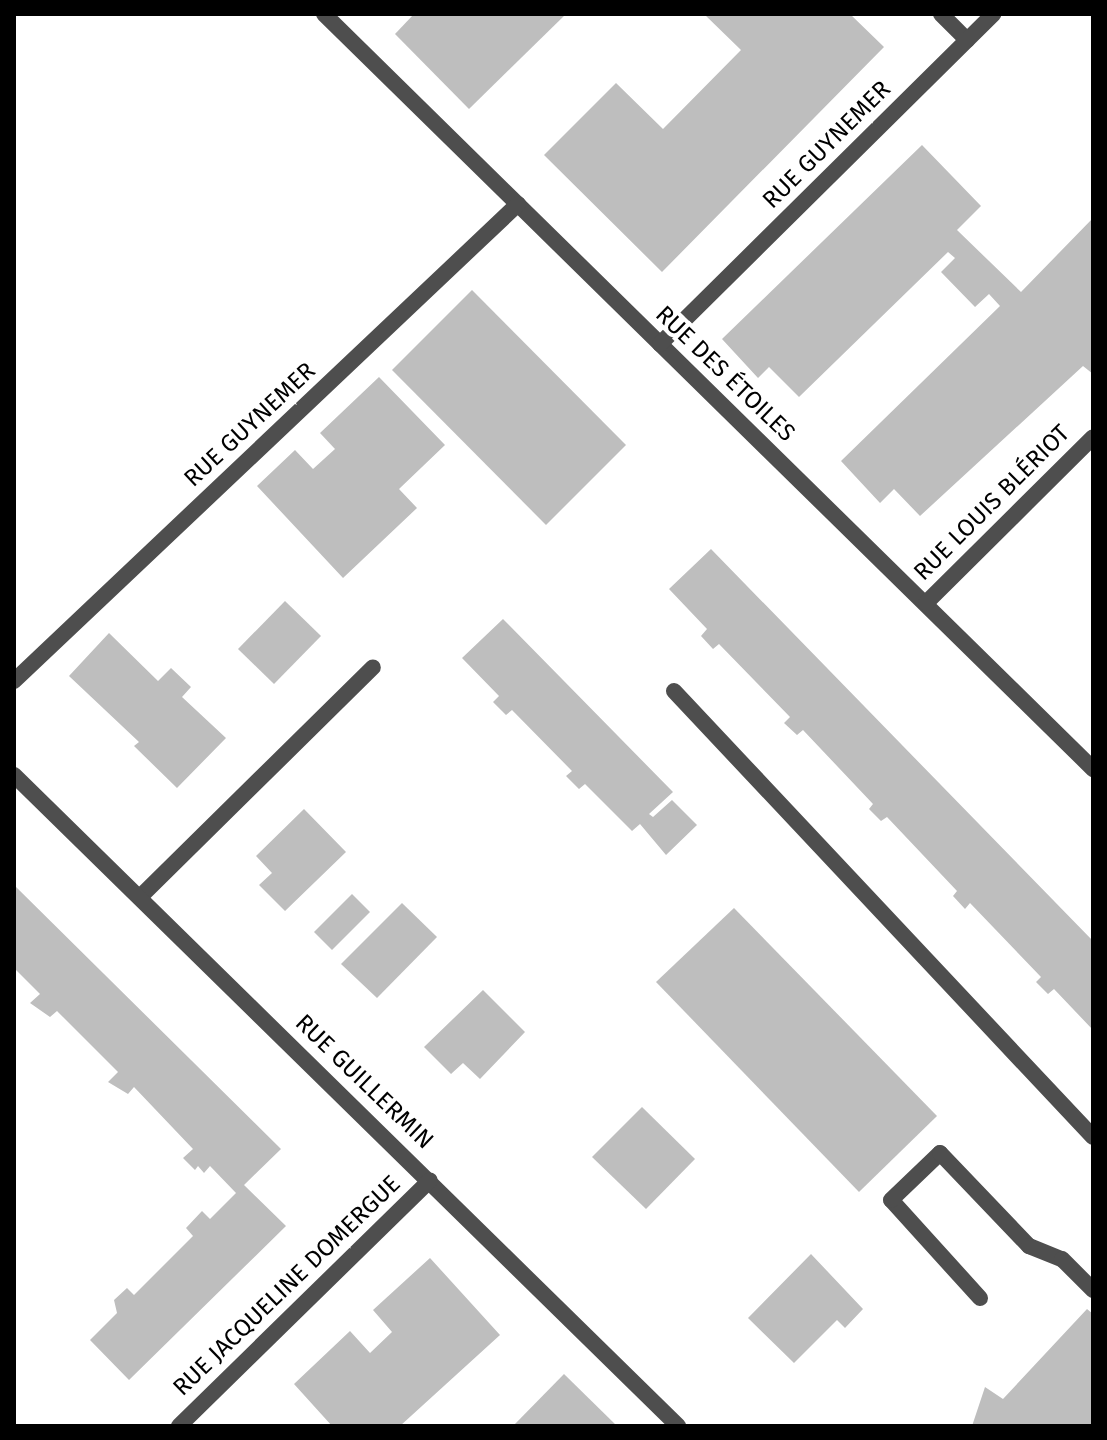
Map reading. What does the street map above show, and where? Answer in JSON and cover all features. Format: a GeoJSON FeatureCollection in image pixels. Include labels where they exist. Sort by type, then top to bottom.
{"type":"FeatureCollection","features":[{"type":"Feature","properties":{"kind":"street","name":"RUE DES ÉTOILES"},"geometry":{"type":"LineString","coordinates":[[324,14],[1093,769]]}},
{"type":"Feature","properties":{"kind":"street"},"geometry":{"type":"LineString","coordinates":[[941,14],[967,40]]}},
{"type":"Feature","properties":{"kind":"street","name":"RUE GUYNEMER"},"geometry":{"type":"LineString","coordinates":[[660,344],[993,14]]}},
{"type":"Feature","properties":{"kind":"street","name":"RUE GUYNEMER"},"geometry":{"type":"LineString","coordinates":[[14,681],[518,204]]}},
{"type":"Feature","properties":{"kind":"street","name":"RUE LOUIS BLÉRIOT"},"geometry":{"type":"LineString","coordinates":[[926,603],[1093,437]]}},
{"type":"Feature","properties":{"kind":"street"},"geometry":{"type":"LineString","coordinates":[[140,897],[373,667]]}},
{"type":"Feature","properties":{"kind":"street"},"geometry":{"type":"LineString","coordinates":[[674,691],[1093,1137]]}},
{"type":"Feature","properties":{"kind":"street","name":"RUE GUILLERMIN"},"geometry":{"type":"LineString","coordinates":[[14,775],[678,1426]]}},
{"type":"Feature","properties":{"kind":"street"},"geometry":{"type":"LineString","coordinates":[[980,1298],[891,1200],[940,1153],[1029,1246],[1062,1259],[1093,1290]]}},
{"type":"Feature","properties":{"kind":"street","name":"RUE JACQUELINE DOMERGUE"},"geometry":{"type":"LineString","coordinates":[[179,1426],[430,1180]]}},
{"type":"Feature","properties":{"kind":"building"},"geometry":{"type":"Polygon","coordinates":[[[414,14],[566,14],[469,109],[395,34],[414,14]]]}},
{"type":"Feature","properties":{"kind":"building"},"geometry":{"type":"Polygon","coordinates":[[[704,14],[850,14],[884,47],[662,272],[544,155],[616,83],[663,129],[741,50],[704,14]]]}},
{"type":"Feature","properties":{"kind":"building"},"geometry":{"type":"Polygon","coordinates":[[[922,145],[981,206],[957,230],[1021,292],[1093,218],[1093,374],[1083,366],[920,516],[894,489],[880,503],[841,461],[1000,306],[989,294],[975,307],[941,272],[955,258],[948,252],[799,397],[769,367],[758,378],[722,339],[922,145]]]}},
{"type":"Feature","properties":{"kind":"building"},"geometry":{"type":"Polygon","coordinates":[[[472,290],[626,445],[546,525],[392,370],[472,290]]]}},
{"type":"Feature","properties":{"kind":"building"},"geometry":{"type":"Polygon","coordinates":[[[379,377],[445,445],[399,489],[417,508],[343,578],[257,486],[295,450],[313,469],[335,449],[320,433],[379,377]]]}},
{"type":"Feature","properties":{"kind":"building"},"geometry":{"type":"Polygon","coordinates":[[[711,549],[1093,941],[1093,1030],[1054,989],[1048,994],[1036,982],[1041,977],[970,903],[965,909],[953,896],[957,891],[887,817],[881,821],[869,809],[873,804],[803,730],[797,735],[784,723],[790,717],[719,644],[713,649],[701,636],[707,629],[669,589],[711,549]]]}},
{"type":"Feature","properties":{"kind":"building"},"geometry":{"type":"Polygon","coordinates":[[[285,601],[321,636],[274,684],[238,649],[285,601]]]}},
{"type":"Feature","properties":{"kind":"building"},"geometry":{"type":"Polygon","coordinates":[[[503,619],[673,792],[649,814],[653,817],[672,800],[697,825],[666,855],[640,824],[632,831],[585,784],[579,789],[566,776],[572,771],[512,710],[506,715],[493,702],[499,696],[462,658],[503,619]]]}},
{"type":"Feature","properties":{"kind":"building"},"geometry":{"type":"Polygon","coordinates":[[[109,633],[158,681],[171,668],[191,687],[182,697],[226,738],[177,788],[134,746],[139,742],[69,676],[109,633]]]}},
{"type":"Feature","properties":{"kind":"building"},"geometry":{"type":"Polygon","coordinates":[[[304,809],[346,852],[285,911],[259,885],[272,873],[256,856],[304,809]]]}},
{"type":"Feature","properties":{"kind":"building"},"geometry":{"type":"Polygon","coordinates":[[[14,885],[281,1149],[244,1185],[286,1226],[129,1380],[90,1340],[117,1313],[114,1300],[127,1288],[134,1295],[193,1236],[186,1228],[202,1211],[210,1219],[236,1193],[210,1166],[204,1173],[198,1166],[195,1170],[183,1158],[193,1149],[134,1087],[128,1094],[108,1082],[118,1072],[57,1011],[50,1017],[30,1003],[40,994],[14,968],[14,885]]]}},
{"type":"Feature","properties":{"kind":"building"},"geometry":{"type":"Polygon","coordinates":[[[352,894],[370,912],[332,950],[314,932],[352,894]]]}},
{"type":"Feature","properties":{"kind":"building"},"geometry":{"type":"Polygon","coordinates":[[[402,903],[437,937],[377,998],[341,964],[402,903]]]}},
{"type":"Feature","properties":{"kind":"building"},"geometry":{"type":"Polygon","coordinates":[[[734,908],[937,1116],[859,1192],[656,982],[734,908]]]}},
{"type":"Feature","properties":{"kind":"building"},"geometry":{"type":"Polygon","coordinates":[[[483,990],[525,1032],[480,1079],[463,1063],[451,1074],[424,1047],[483,990]]]}},
{"type":"Feature","properties":{"kind":"building"},"geometry":{"type":"Polygon","coordinates":[[[642,1107],[695,1159],[646,1209],[592,1157],[642,1107]]]}},
{"type":"Feature","properties":{"kind":"building"},"geometry":{"type":"Polygon","coordinates":[[[811,1254],[863,1309],[845,1328],[837,1320],[794,1363],[748,1318],[811,1254]]]}},
{"type":"Feature","properties":{"kind":"building"},"geometry":{"type":"Polygon","coordinates":[[[430,1258],[500,1335],[400,1426],[332,1426],[294,1384],[350,1331],[370,1353],[392,1332],[373,1310],[430,1258]]]}},
{"type":"Feature","properties":{"kind":"building"},"geometry":{"type":"Polygon","coordinates":[[[1087,1309],[1093,1314],[1093,1426],[972,1426],[985,1387],[1003,1399],[1087,1309]]]}},
{"type":"Feature","properties":{"kind":"building"},"geometry":{"type":"Polygon","coordinates":[[[564,1374],[617,1426],[513,1426],[564,1374]]]}}]}
